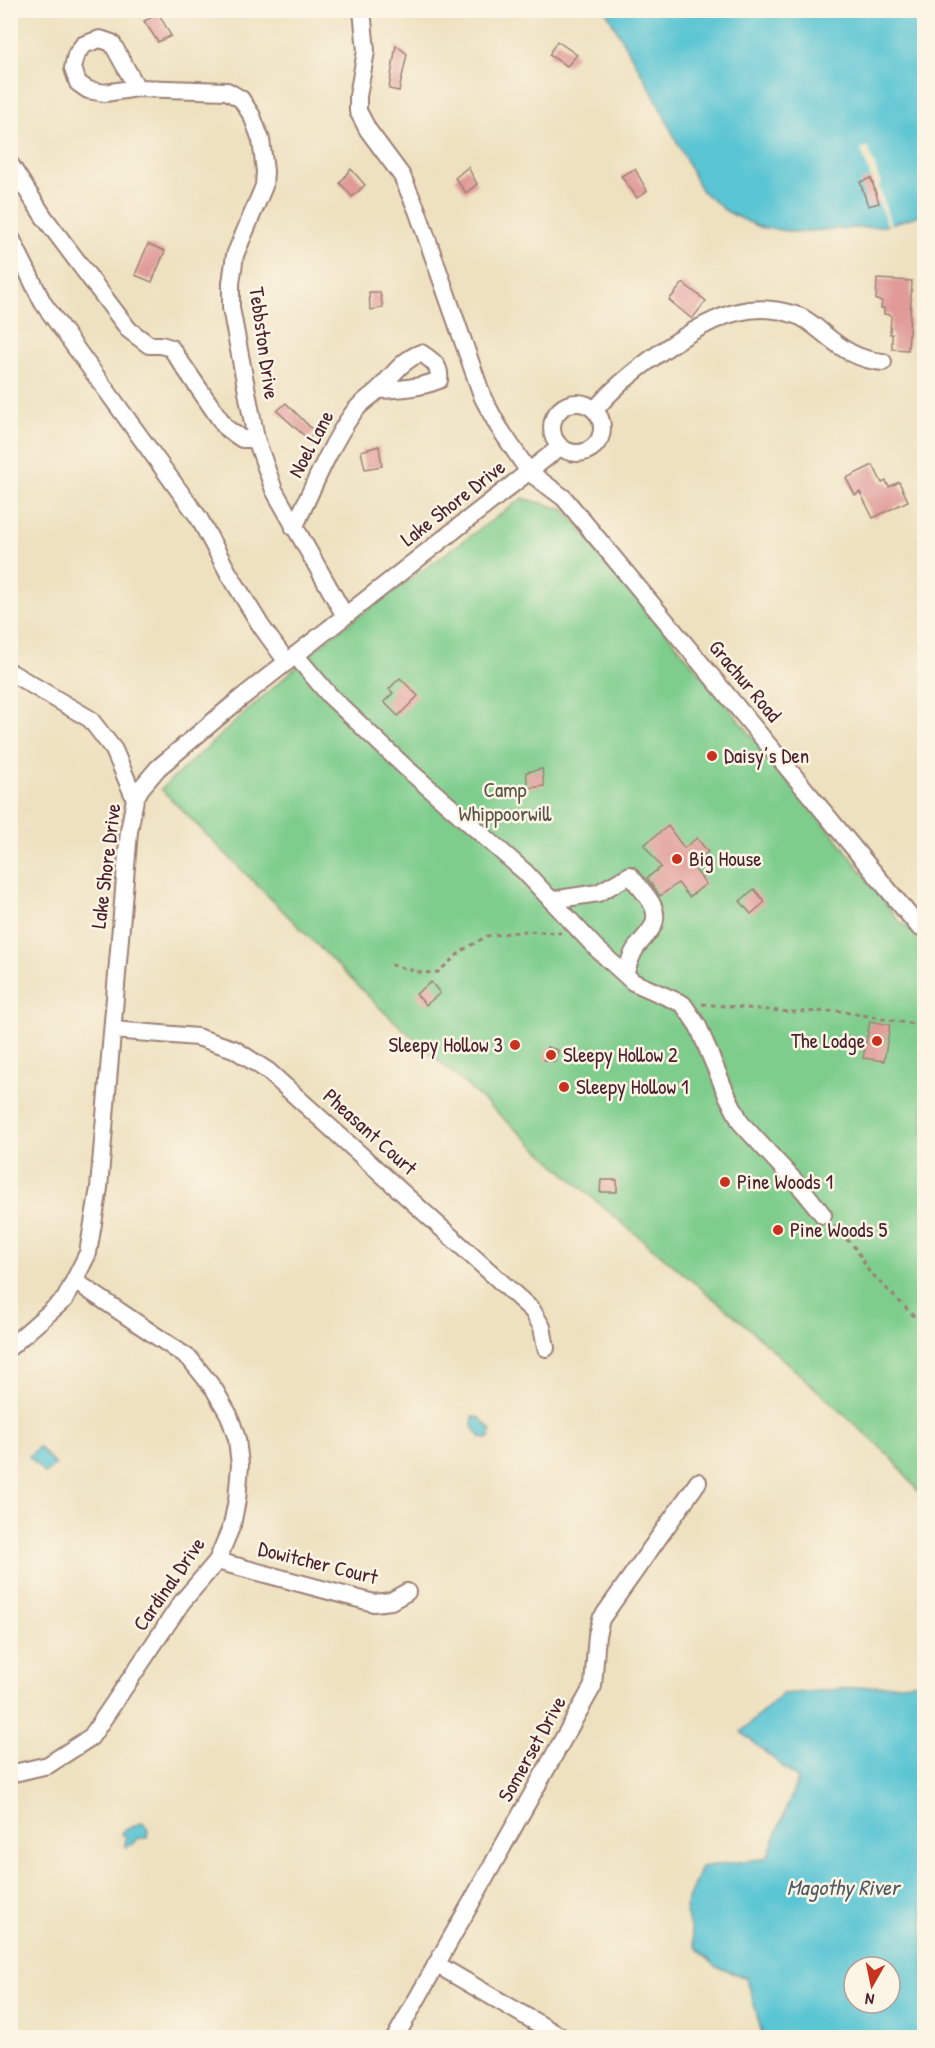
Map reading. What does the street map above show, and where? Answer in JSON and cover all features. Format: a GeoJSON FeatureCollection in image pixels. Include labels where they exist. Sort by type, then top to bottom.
{"type":"FeatureCollection","features":[{"type":"Feature","properties":{"kind":"street","name":"Lake Shore Drive"},"geometry":{"type":"LineString","coordinates":[[362,10],[366,51],[358,96],[358,111],[368,130],[402,176],[417,210],[483,398],[498,426],[529,472]]}},
{"type":"Feature","properties":{"kind":"street","name":"Tebbston Drive"},"geometry":{"type":"LineString","coordinates":[[137,88],[227,91],[241,99],[252,116],[261,140],[265,171],[264,186],[235,255],[231,283],[231,308],[238,348],[256,439],[274,490],[345,616]]}},
{"type":"Feature","properties":{"kind":"street"},"geometry":{"type":"LineString","coordinates":[[10,164],[44,217],[129,330],[149,345],[171,348],[226,428],[242,439],[256,439]]}},
{"type":"Feature","properties":{"kind":"street"},"geometry":{"type":"LineString","coordinates":[[10,236],[43,303],[199,518],[261,626],[291,659],[405,767],[490,840],[552,900],[583,935],[633,982],[683,1004],[698,1026],[741,1123],[823,1215]]}},
{"type":"Feature","properties":{"kind":"street"},"geometry":{"type":"LineString","coordinates":[[595,410],[615,389],[671,345],[702,327],[737,312],[777,310],[794,314],[804,318],[849,354],[883,362]]}},
{"type":"Feature","properties":{"kind":"street","name":"Noel Lane"},"geometry":{"type":"LineString","coordinates":[[294,528],[318,476],[353,413],[379,390]]}},
{"type":"Feature","properties":{"kind":"street"},"geometry":{"type":"LineString","coordinates":[[579,403],[595,410],[603,424],[596,446],[582,453],[574,453],[560,447],[552,431],[556,414],[570,404],[579,403]]}},
{"type":"Feature","properties":{"kind":"street","name":"Lake Shore Drive"},"geometry":{"type":"LineString","coordinates":[[10,1347],[65,1299],[88,1253],[94,1223],[113,1030],[129,831],[135,799],[141,788],[158,768],[291,659],[560,447]]}},
{"type":"Feature","properties":{"kind":"street","name":"Grachur Road"},"geometry":{"type":"LineString","coordinates":[[529,472],[564,498],[919,927]]}},
{"type":"Feature","properties":{"kind":"street"},"geometry":{"type":"LineString","coordinates":[[10,672],[90,719],[114,750],[135,799]]}},
{"type":"Feature","properties":{"kind":"street"},"geometry":{"type":"LineString","coordinates":[[552,900],[598,893],[630,875],[652,904],[656,915],[654,925],[635,949],[625,974]]}},
{"type":"Feature","properties":{"kind":"street","name":"Pheasant Court"},"geometry":{"type":"LineString","coordinates":[[113,1030],[197,1037],[234,1049],[268,1071],[532,1310],[542,1327],[546,1348]]}},
{"type":"Feature","properties":{"kind":"street","name":"Cardinal Drive"},"geometry":{"type":"LineString","coordinates":[[10,1774],[48,1765],[91,1737],[182,1602],[217,1562],[232,1525],[237,1500],[240,1465],[237,1439],[229,1415],[214,1389],[190,1359],[75,1281]]}},
{"type":"Feature","properties":{"kind":"street","name":"Somerset Drive"},"geometry":{"type":"LineString","coordinates":[[395,2037],[593,1686],[597,1635],[602,1618],[698,1482]]}},
{"type":"Feature","properties":{"kind":"street","name":"Dowitcher Court"},"geometry":{"type":"LineString","coordinates":[[217,1562],[374,1603],[391,1601],[407,1592]]}},
{"type":"Feature","properties":{"kind":"street"},"geometry":{"type":"LineString","coordinates":[[436,1964],[564,2037]]}},
{"type":"Feature","properties":{"kind":"path"},"geometry":{"type":"LineString","coordinates":[[391,965],[424,973],[438,972],[463,950],[487,936],[526,931],[583,935]]}},
{"type":"Feature","properties":{"kind":"path"},"geometry":{"type":"LineString","coordinates":[[671,999],[705,1005],[791,1012],[839,1011],[924,1026]]}},
{"type":"Feature","properties":{"kind":"path"},"geometry":{"type":"LineString","coordinates":[[823,1215],[857,1250],[867,1270],[924,1326]]}},
{"type":"Feature","properties":{"kind":"green space","name":"Camp Whippoorwill"},"geometry":{"type":"Polygon","coordinates":[[[523,498],[565,510],[838,840],[898,920],[924,939],[924,1499],[891,1457],[742,1322],[604,1208],[383,1011],[161,789],[326,640],[523,498]]]}},
{"type":"Feature","properties":{"kind":"water"},"geometry":{"type":"Polygon","coordinates":[[[606,11],[924,11],[924,214],[884,226],[795,232],[759,227],[726,211],[701,190],[652,92],[606,11]]]}},
{"type":"Feature","properties":{"kind":"water"},"geometry":{"type":"Polygon","coordinates":[[[473,1417],[480,1418],[491,1431],[490,1437],[481,1438],[472,1425],[473,1417]]]}},
{"type":"Feature","properties":{"kind":"water"},"geometry":{"type":"Polygon","coordinates":[[[39,1447],[55,1465],[45,1474],[29,1456],[39,1447]]]}},
{"type":"Feature","properties":{"kind":"water","name":"Magothy River"},"geometry":{"type":"Polygon","coordinates":[[[924,1682],[924,2037],[763,2037],[747,1978],[717,1967],[695,1947],[685,1907],[701,1867],[767,1858],[798,1779],[741,1732],[782,1694],[924,1682]]]}},
{"type":"Feature","properties":{"kind":"water"},"geometry":{"type":"Polygon","coordinates":[[[143,1822],[148,1830],[147,1838],[137,1838],[127,1847],[123,1831],[143,1822]]]}},
{"type":"Feature","properties":{"kind":"pier"},"geometry":{"type":"Polygon","coordinates":[[[868,147],[881,184],[878,185],[891,225],[888,226],[879,203],[868,206],[860,182],[871,178],[861,149],[868,147]]]}},
{"type":"Feature","properties":{"kind":"building"},"geometry":{"type":"Polygon","coordinates":[[[159,14],[171,36],[158,42],[144,21],[159,14]]]}},
{"type":"Feature","properties":{"kind":"building"},"geometry":{"type":"Polygon","coordinates":[[[557,41],[577,55],[567,66],[549,55],[557,41]]]}},
{"type":"Feature","properties":{"kind":"building"},"geometry":{"type":"Polygon","coordinates":[[[396,45],[407,54],[399,91],[389,89],[396,45]]]}},
{"type":"Feature","properties":{"kind":"building"},"geometry":{"type":"Polygon","coordinates":[[[468,167],[477,184],[466,193],[455,178],[468,167]]]}},
{"type":"Feature","properties":{"kind":"building"},"geometry":{"type":"Polygon","coordinates":[[[351,169],[365,185],[352,197],[340,183],[351,169]]]}},
{"type":"Feature","properties":{"kind":"building"},"geometry":{"type":"Polygon","coordinates":[[[635,169],[647,191],[637,198],[621,176],[635,169]]]}},
{"type":"Feature","properties":{"kind":"building"},"geometry":{"type":"Polygon","coordinates":[[[871,178],[879,203],[868,206],[860,182],[871,178]]]}},
{"type":"Feature","properties":{"kind":"building"},"geometry":{"type":"Polygon","coordinates":[[[148,244],[165,251],[152,282],[135,275],[148,244]]]}},
{"type":"Feature","properties":{"kind":"building"},"geometry":{"type":"Polygon","coordinates":[[[877,279],[912,281],[908,350],[892,349],[891,315],[884,314],[884,308],[881,308],[882,301],[876,300],[877,279]]]}},
{"type":"Feature","properties":{"kind":"building"},"geometry":{"type":"Polygon","coordinates":[[[683,283],[706,301],[692,319],[669,300],[683,283]]]}},
{"type":"Feature","properties":{"kind":"building"},"geometry":{"type":"Polygon","coordinates":[[[369,292],[380,292],[383,308],[370,310],[369,292]]]}},
{"type":"Feature","properties":{"kind":"building"},"geometry":{"type":"Polygon","coordinates":[[[286,403],[315,432],[308,439],[277,411],[286,403]]]}},
{"type":"Feature","properties":{"kind":"building"},"geometry":{"type":"Polygon","coordinates":[[[379,446],[382,466],[365,469],[361,451],[379,446]]]}},
{"type":"Feature","properties":{"kind":"building"},"geometry":{"type":"Polygon","coordinates":[[[873,465],[882,483],[886,481],[889,487],[899,482],[908,501],[873,518],[860,492],[855,495],[846,478],[873,465]]]}},
{"type":"Feature","properties":{"kind":"building"},"geometry":{"type":"Polygon","coordinates":[[[400,678],[418,696],[398,716],[384,702],[393,693],[389,689],[400,678]]]}},
{"type":"Feature","properties":{"kind":"building"},"geometry":{"type":"Polygon","coordinates":[[[542,769],[544,786],[528,788],[526,772],[542,769]]]}},
{"type":"Feature","properties":{"kind":"building","name":"Big House"},"geometry":{"type":"Polygon","coordinates":[[[668,826],[684,848],[697,838],[708,852],[692,865],[706,884],[689,897],[678,883],[660,896],[647,878],[661,867],[644,845],[668,826]]]}},
{"type":"Feature","properties":{"kind":"building"},"geometry":{"type":"Polygon","coordinates":[[[754,889],[765,902],[751,914],[740,901],[754,889]]]}},
{"type":"Feature","properties":{"kind":"building"},"geometry":{"type":"Polygon","coordinates":[[[431,982],[440,993],[426,1005],[416,994],[431,982]]]}},
{"type":"Feature","properties":{"kind":"building","name":"The Lodge"},"geometry":{"type":"Polygon","coordinates":[[[870,1021],[890,1025],[884,1061],[863,1058],[870,1021]]]}},
{"type":"Feature","properties":{"kind":"building","name":"Sleepy Hollow 2"},"geometry":{"type":"Polygon","coordinates":[[[547,1047],[558,1050],[555,1062],[544,1060],[547,1047]]]}},
{"type":"Feature","properties":{"kind":"building"},"geometry":{"type":"Polygon","coordinates":[[[601,1180],[617,1180],[617,1192],[600,1192],[601,1180]]]}},
{"type":"Feature","properties":{"kind":"place","name":"Daisy’s Den"},"geometry":{"type":"Point","coordinates":[712,756]}},
{"type":"Feature","properties":{"kind":"place","name":"Big House"},"geometry":{"type":"Point","coordinates":[677,859]}},
{"type":"Feature","properties":{"kind":"place","name":"The Lodge"},"geometry":{"type":"Point","coordinates":[877,1041]}},
{"type":"Feature","properties":{"kind":"place","name":"Sleepy Hollow 3"},"geometry":{"type":"Point","coordinates":[515,1045]}},
{"type":"Feature","properties":{"kind":"place","name":"Sleepy Hollow 2"},"geometry":{"type":"Point","coordinates":[551,1055]}},
{"type":"Feature","properties":{"kind":"place","name":"Sleepy Hollow 1"},"geometry":{"type":"Point","coordinates":[564,1087]}},
{"type":"Feature","properties":{"kind":"place","name":"Pine Woods 1"},"geometry":{"type":"Point","coordinates":[725,1182]}},
{"type":"Feature","properties":{"kind":"place","name":"Pine Woods 5"},"geometry":{"type":"Point","coordinates":[778,1230]}}]}
